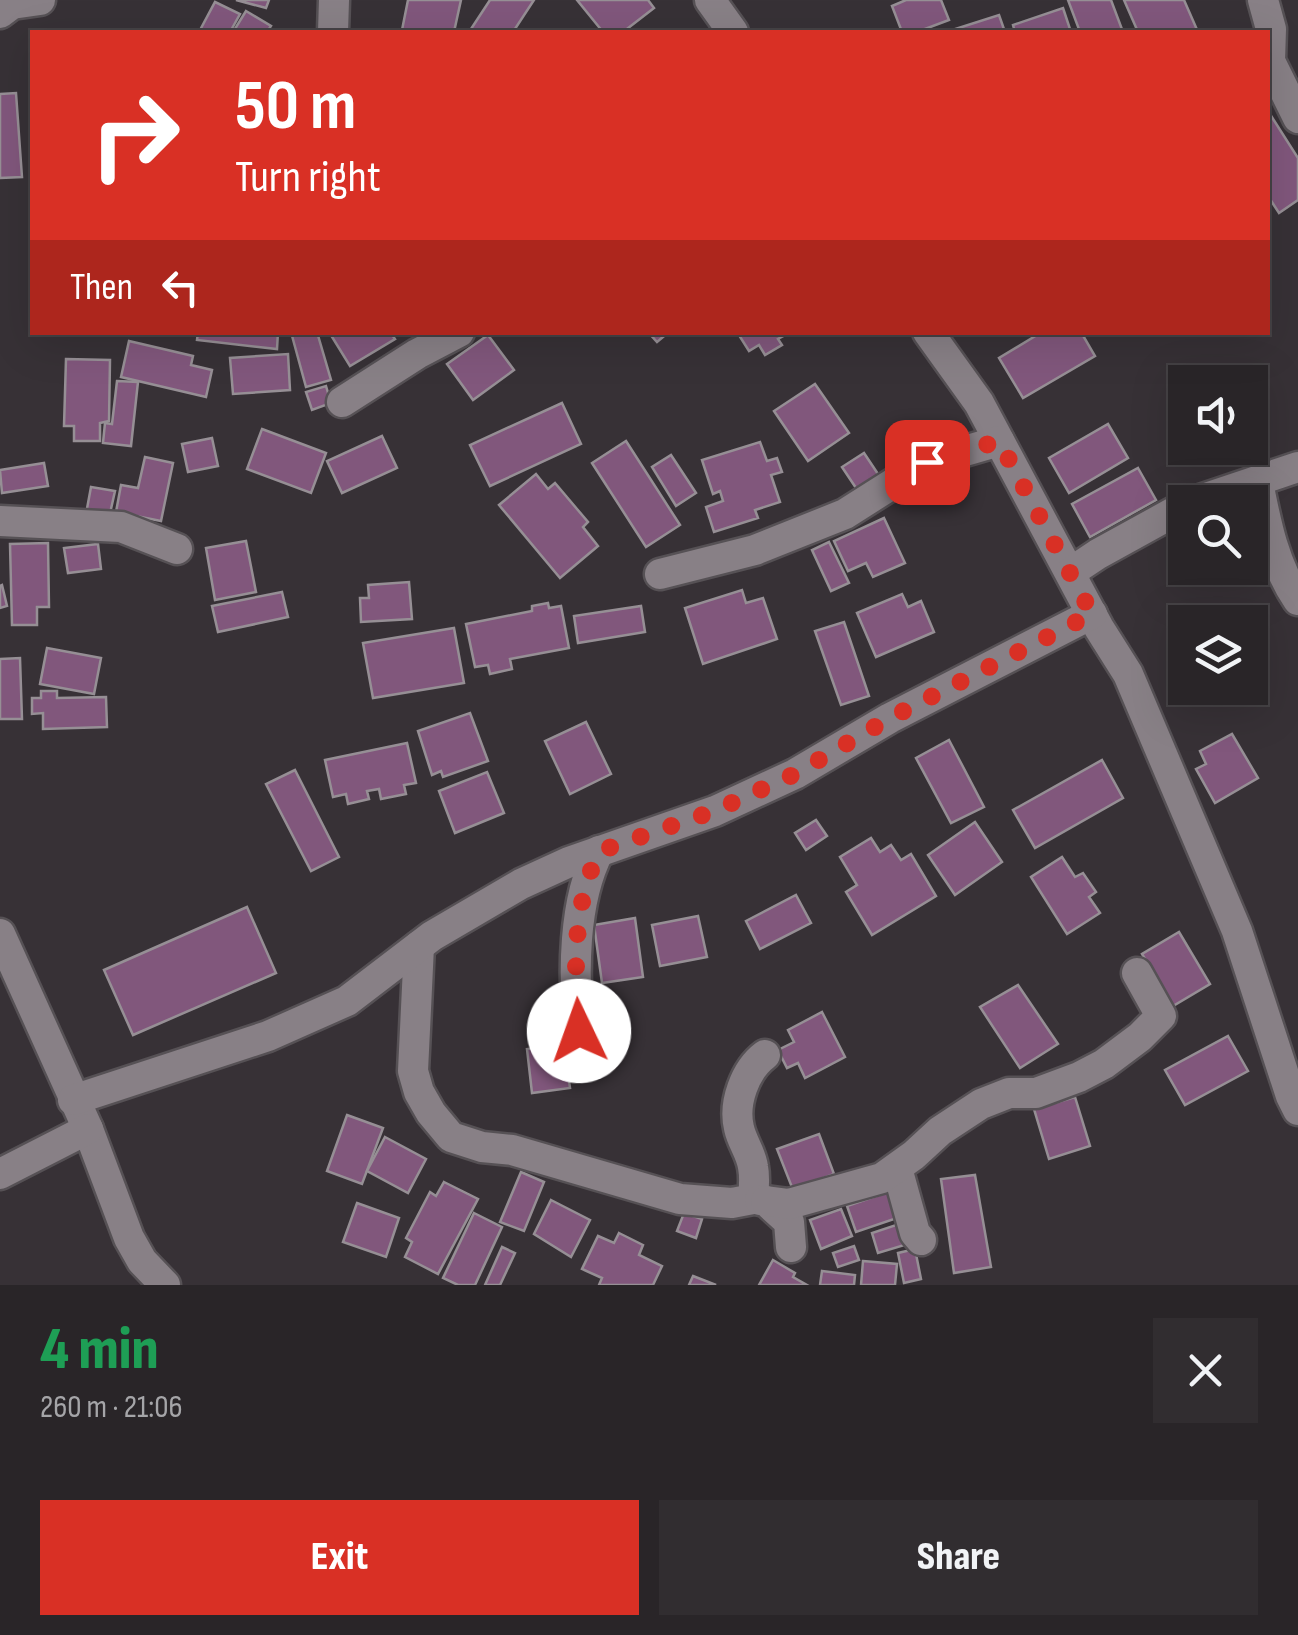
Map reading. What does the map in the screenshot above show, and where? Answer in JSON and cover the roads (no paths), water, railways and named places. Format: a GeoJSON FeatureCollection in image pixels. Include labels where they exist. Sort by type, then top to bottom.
{"type":"FeatureCollection","features":[{"type":"Feature","properties":{"kind":"street"},"geometry":{"type":"LineString","coordinates":[[332,30],[334,0]]}},
{"type":"Feature","properties":{"kind":"street"},"geometry":{"type":"LineString","coordinates":[[710,0],[731,30]]}},
{"type":"Feature","properties":{"kind":"street"},"geometry":{"type":"LineString","coordinates":[[1263,0],[1271,29],[1270,61],[1298,118]]}},
{"type":"Feature","properties":{"kind":"street"},"geometry":{"type":"LineString","coordinates":[[342,402],[453,335]]}},
{"type":"Feature","properties":{"kind":"street"},"geometry":{"type":"LineString","coordinates":[[930,335],[980,403],[1128,674],[1237,931],[1290,1096],[1298,1110]]}},
{"type":"Feature","properties":{"kind":"street"},"geometry":{"type":"LineString","coordinates":[[660,574],[773,543],[845,514],[927,462],[999,441]]}},
{"type":"Feature","properties":{"kind":"street"},"geometry":{"type":"LineString","coordinates":[[1248,485],[1298,467]]}},
{"type":"Feature","properties":{"kind":"street"},"geometry":{"type":"LineString","coordinates":[[1258,482],[1268,534],[1298,600]]}},
{"type":"Feature","properties":{"kind":"street"},"geometry":{"type":"LineString","coordinates":[[1071,572],[1168,515]]}},
{"type":"Feature","properties":{"kind":"street"},"geometry":{"type":"LineString","coordinates":[[0,520],[121,527],[177,549]]}},
{"type":"Feature","properties":{"kind":"street"},"geometry":{"type":"LineString","coordinates":[[73,1100],[268,1036],[347,1001],[419,946],[521,884],[714,811],[795,774],[890,718],[1092,614]]}},
{"type":"Feature","properties":{"kind":"street"},"geometry":{"type":"LineString","coordinates":[[579,1031],[579,910],[586,876],[600,851]]}},
{"type":"Feature","properties":{"kind":"street"},"geometry":{"type":"LineString","coordinates":[[0,934],[88,1130],[129,1238],[142,1261],[166,1285]]}},
{"type":"Feature","properties":{"kind":"street"},"geometry":{"type":"LineString","coordinates":[[419,946],[413,1071],[430,1113],[451,1137],[482,1147],[512,1150],[680,1199],[732,1202],[789,1204],[882,1178],[981,1104],[1009,1093],[1036,1094],[1104,1064],[1140,1038],[1161,1016],[1138,972]]}},
{"type":"Feature","properties":{"kind":"street"},"geometry":{"type":"LineString","coordinates":[[370,984],[402,1006],[416,1027]]}},
{"type":"Feature","properties":{"kind":"street"},"geometry":{"type":"LineString","coordinates":[[765,1056],[752,1065],[745,1079],[738,1108],[739,1128],[754,1170],[759,1200],[790,1222],[791,1246]]}},
{"type":"Feature","properties":{"kind":"street"},"geometry":{"type":"LineString","coordinates":[[0,1174],[88,1130]]}},
{"type":"Feature","properties":{"kind":"street"},"geometry":{"type":"LineString","coordinates":[[897,1168],[920,1240]]}}]}
